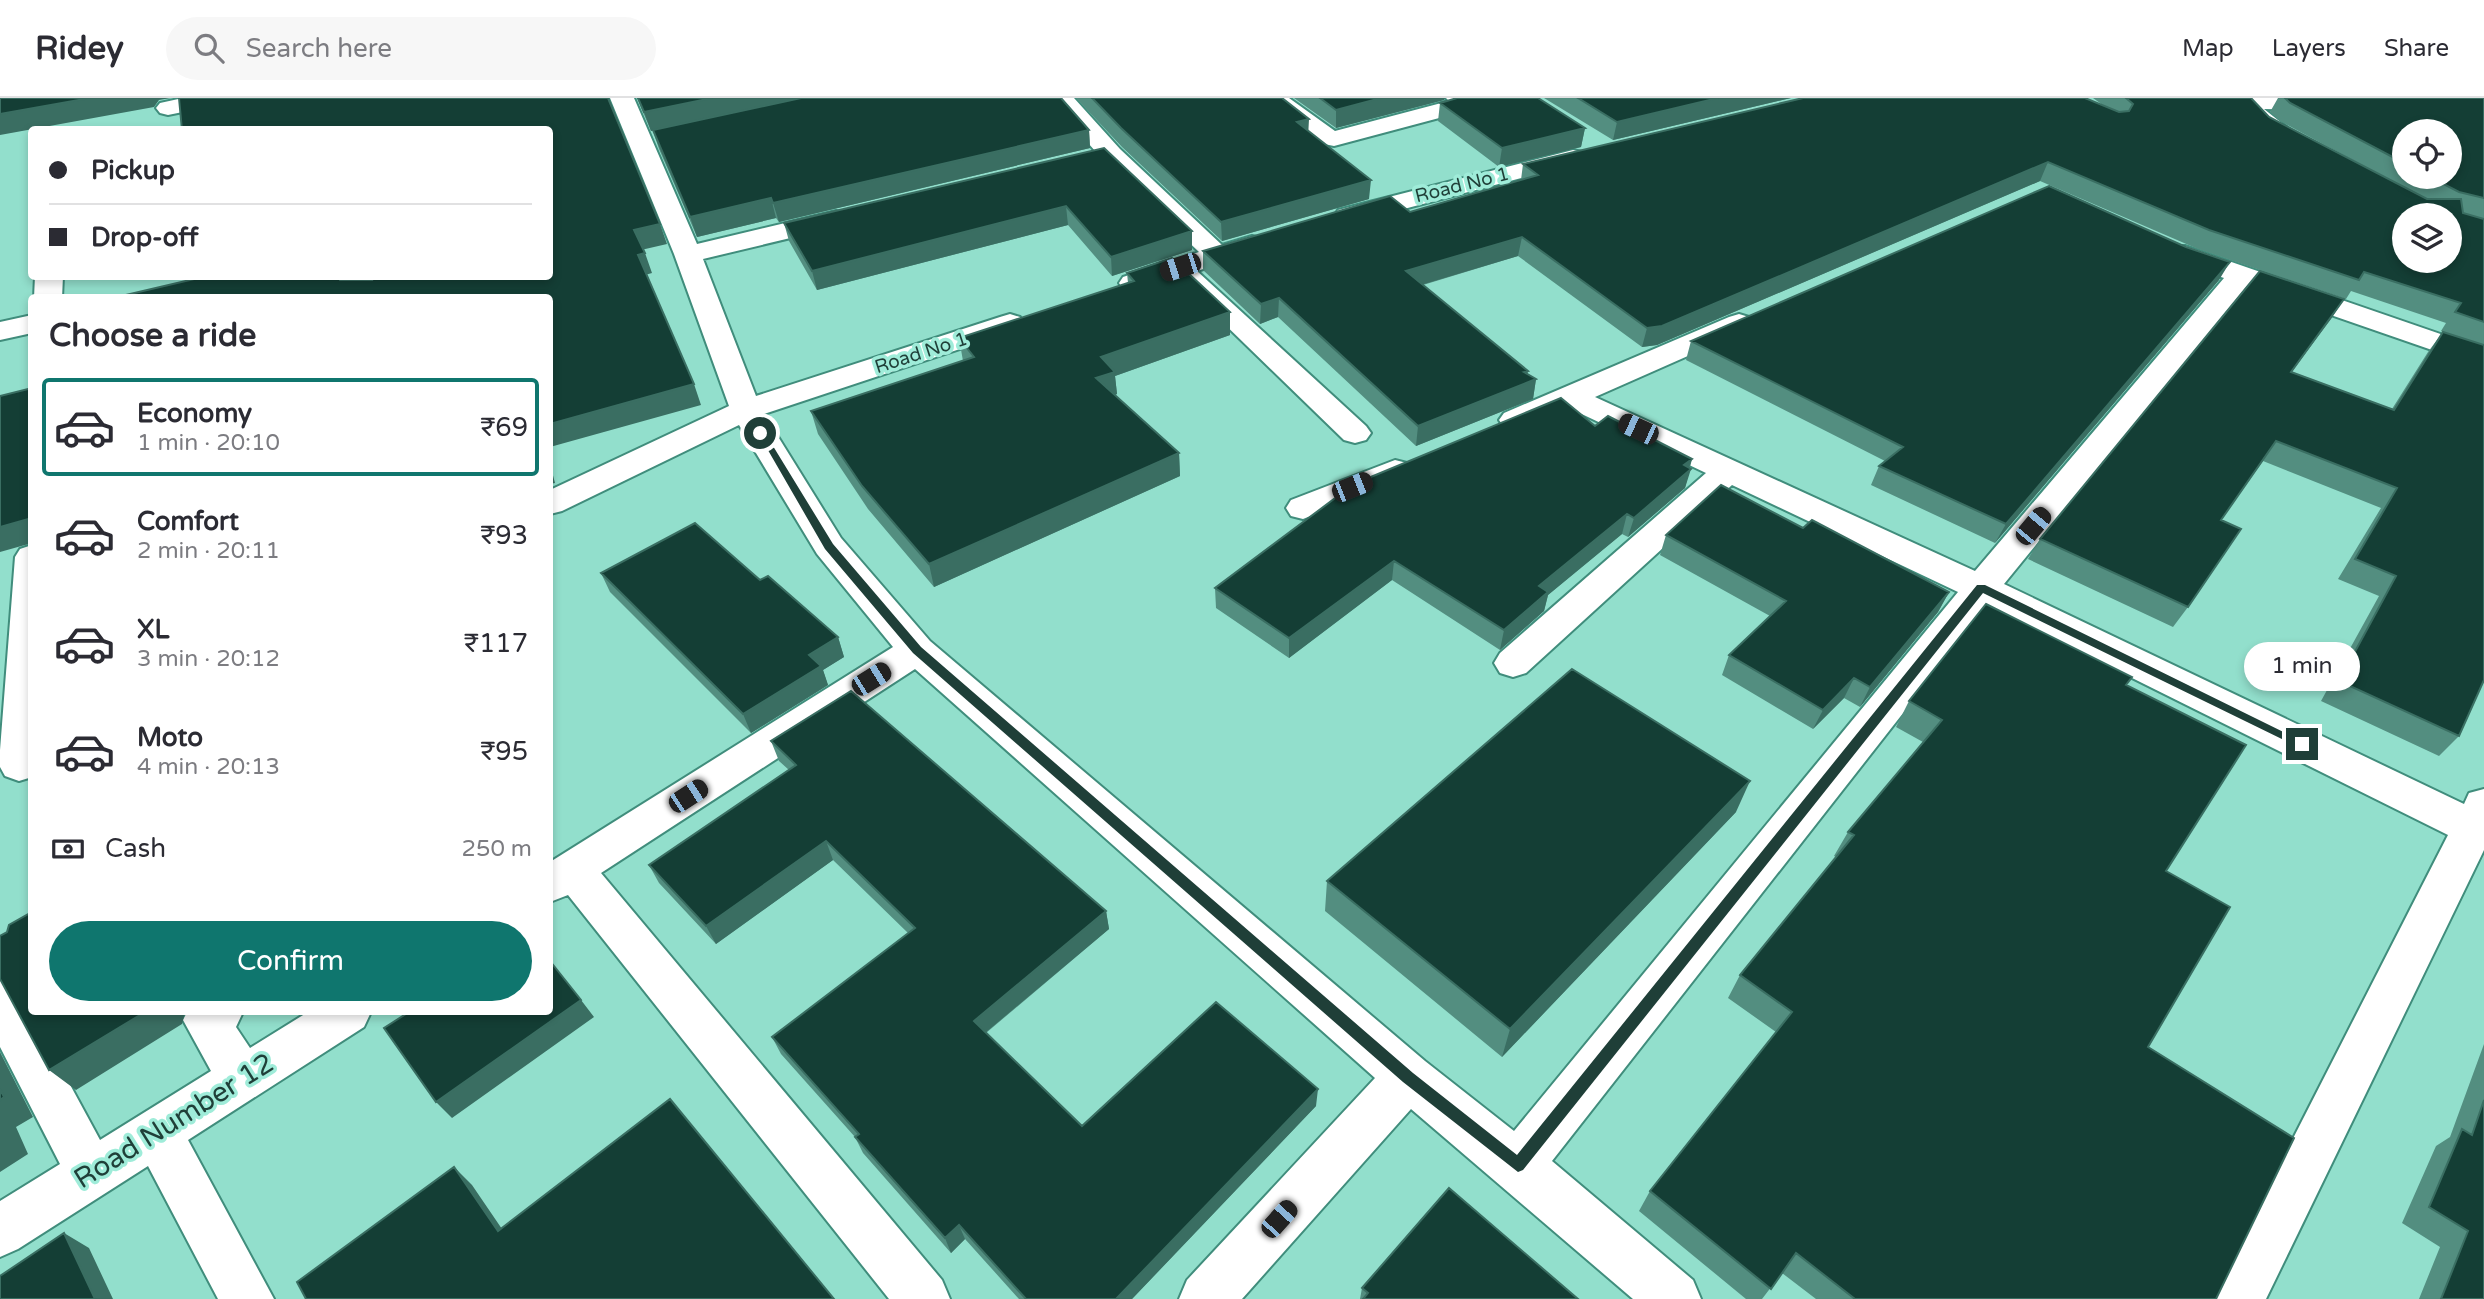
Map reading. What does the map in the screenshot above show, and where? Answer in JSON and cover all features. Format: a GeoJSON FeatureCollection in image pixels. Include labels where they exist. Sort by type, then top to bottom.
{"type":"FeatureCollection","features":[{"type":"Feature","properties":{"kind":"street"},"geometry":{"type":"LineString","coordinates":[[168,112],[219,98]]}},
{"type":"Feature","properties":{"kind":"street"},"geometry":{"type":"LineString","coordinates":[[622,98],[652,141],[688,254],[746,410],[829,546],[917,650],[1408,1077],[1518,1165],[1674,1299]]}},
{"type":"Feature","properties":{"kind":"street"},"geometry":{"type":"LineString","coordinates":[[1061,98],[1111,154],[1216,254]]}},
{"type":"Feature","properties":{"kind":"street"},"geometry":{"type":"LineString","coordinates":[[1274,98],[1328,138],[1334,139],[1465,104],[1458,98]]}},
{"type":"Feature","properties":{"kind":"street"},"geometry":{"type":"LineString","coordinates":[[2305,147],[2270,128],[2251,110],[2253,104],[2350,104]]}},
{"type":"Feature","properties":{"kind":"street","name":"Road No 1"},"geometry":{"type":"LineString","coordinates":[[1319,224],[1593,152]]}},
{"type":"Feature","properties":{"kind":"street"},"geometry":{"type":"LineString","coordinates":[[1083,161],[1111,154]]}},
{"type":"Feature","properties":{"kind":"street"},"geometry":{"type":"LineString","coordinates":[[688,254],[865,212]]}},
{"type":"Feature","properties":{"kind":"street"},"geometry":{"type":"LineString","coordinates":[[1115,289],[1216,254],[1280,236]]}},
{"type":"Feature","properties":{"kind":"street"},"geometry":{"type":"LineString","coordinates":[[2151,241],[2240,277],[2484,359]]}},
{"type":"Feature","properties":{"kind":"street"},"geometry":{"type":"LineString","coordinates":[[1180,267],[1355,433]]}},
{"type":"Feature","properties":{"kind":"street"},"geometry":{"type":"LineString","coordinates":[[1518,1165],[1981,588],[2240,277]]}},
{"type":"Feature","properties":{"kind":"street"},"geometry":{"type":"LineString","coordinates":[[1482,433],[1761,313]]}},
{"type":"Feature","properties":{"kind":"street","name":"Road No 1"},"geometry":{"type":"LineString","coordinates":[[553,502],[746,410],[1035,315]]}},
{"type":"Feature","properties":{"kind":"street"},"geometry":{"type":"LineString","coordinates":[[0,331],[28,325]]}},
{"type":"Feature","properties":{"kind":"street"},"geometry":{"type":"LineString","coordinates":[[1570,397],[2481,822],[2238,1299]]}},
{"type":"Feature","properties":{"kind":"street"},"geometry":{"type":"LineString","coordinates":[[1303,508],[1419,460]]}},
{"type":"Feature","properties":{"kind":"street"},"geometry":{"type":"LineString","coordinates":[[1513,663],[1728,471]]}},
{"type":"Feature","properties":{"kind":"street"},"geometry":{"type":"LineString","coordinates":[[17,766],[28,613]]}},
{"type":"Feature","properties":{"kind":"street"},"geometry":{"type":"LineString","coordinates":[[917,650],[561,877],[923,1299]]}},
{"type":"Feature","properties":{"kind":"street"},"geometry":{"type":"LineString","coordinates":[[0,1000],[91,1174]]}},
{"type":"Feature","properties":{"kind":"street"},"geometry":{"type":"LineString","coordinates":[[215,1015],[206,1020],[242,1078]]}},
{"type":"Feature","properties":{"kind":"street","name":"Road Number 12"},"geometry":{"type":"LineString","coordinates":[[0,1231],[343,1015]]}},
{"type":"Feature","properties":{"kind":"street"},"geometry":{"type":"LineString","coordinates":[[1206,1299],[1408,1077]]}},
{"type":"Feature","properties":{"kind":"street"},"geometry":{"type":"LineString","coordinates":[[157,1132],[247,1299]]}},
{"type":"Feature","properties":{"kind":"building"},"geometry":{"type":"Polygon","coordinates":[[[0,98],[90,98],[0,114],[0,98]]]}},
{"type":"Feature","properties":{"kind":"building"},"geometry":{"type":"Polygon","coordinates":[[[179,98],[608,98],[660,224],[634,230],[645,253],[638,255],[694,384],[553,423],[553,294],[130,294],[190,280],[553,280],[553,126],[182,126],[179,98]]]}},
{"type":"Feature","properties":{"kind":"building"},"geometry":{"type":"Polygon","coordinates":[[[638,98],[712,98],[644,112],[638,98]]]}},
{"type":"Feature","properties":{"kind":"building"},"geometry":{"type":"Polygon","coordinates":[[[801,98],[1061,98],[1089,130],[773,203],[771,198],[690,217],[653,130],[801,98]]]}},
{"type":"Feature","properties":{"kind":"building"},"geometry":{"type":"Polygon","coordinates":[[[1092,98],[1282,98],[1309,119],[1297,122],[1371,180],[1221,222],[1092,98]]]}},
{"type":"Feature","properties":{"kind":"building"},"geometry":{"type":"Polygon","coordinates":[[[1320,98],[1381,98],[1336,110],[1320,98]]]}},
{"type":"Feature","properties":{"kind":"building"},"geometry":{"type":"Polygon","coordinates":[[[1457,98],[1538,98],[1585,128],[1502,148],[1440,103],[1457,98]]]}},
{"type":"Feature","properties":{"kind":"building"},"geometry":{"type":"Polygon","coordinates":[[[1578,98],[1718,98],[1617,122],[1578,98]]]}},
{"type":"Feature","properties":{"kind":"building"},"geometry":{"type":"Polygon","coordinates":[[[1803,98],[2085,98],[2119,112],[2129,111],[2133,104],[2126,98],[2251,98],[2269,117],[2392,181],[2392,189],[2408,189],[2427,199],[2461,199],[2462,203],[2392,203],[2392,273],[2462,273],[2462,206],[2463,213],[2484,219],[2484,322],[2455,312],[2461,303],[2364,272],[2359,280],[2209,230],[2048,162],[1662,326],[1647,328],[1522,237],[1406,271],[1528,371],[1524,372],[1536,379],[1418,426],[1279,298],[1261,304],[1203,251],[1390,196],[1410,212],[1538,175],[1523,164],[1803,98]]]}},
{"type":"Feature","properties":{"kind":"building"},"geometry":{"type":"Polygon","coordinates":[[[2285,98],[2484,98],[2484,198],[2453,189],[2462,189],[2462,119],[2392,119],[2392,157],[2285,98]]]}},
{"type":"Feature","properties":{"kind":"building"},"geometry":{"type":"Polygon","coordinates":[[[1104,148],[1192,231],[1111,257],[1066,206],[812,271],[784,223],[1104,148]]]}},
{"type":"Feature","properties":{"kind":"building"},"geometry":{"type":"Polygon","coordinates":[[[2049,186],[2186,247],[2230,262],[2006,524],[1879,466],[1903,447],[1691,341],[2049,186]]]}},
{"type":"Feature","properties":{"kind":"building"},"geometry":{"type":"Polygon","coordinates":[[[1172,258],[1230,312],[1101,357],[1115,372],[1096,378],[1179,453],[929,564],[862,486],[811,411],[974,357],[959,338],[1134,281],[1127,273],[1172,258]]]}},
{"type":"Feature","properties":{"kind":"building"},"geometry":{"type":"Polygon","coordinates":[[[2260,271],[2344,299],[2291,372],[2394,410],[2443,332],[2484,345],[2484,680],[2459,736],[2339,681],[2396,576],[2355,559],[2397,488],[2276,441],[2221,520],[2241,529],[2188,607],[2040,539],[2260,271]]]}},
{"type":"Feature","properties":{"kind":"building"},"geometry":{"type":"Polygon","coordinates":[[[28,389],[28,519],[0,527],[0,396],[28,389]]]}},
{"type":"Feature","properties":{"kind":"building"},"geometry":{"type":"Polygon","coordinates":[[[1561,398],[1595,426],[1608,416],[1692,459],[1684,465],[1691,469],[1634,518],[1627,514],[1539,586],[1548,592],[1504,630],[1394,561],[1289,638],[1215,588],[1354,484],[1561,398]]]}},
{"type":"Feature","properties":{"kind":"building"},"geometry":{"type":"Polygon","coordinates":[[[1721,485],[1803,528],[1812,520],[1949,592],[1870,687],[1854,678],[1823,710],[1729,655],[1786,601],[1666,535],[1721,485]]]}},
{"type":"Feature","properties":{"kind":"building"},"geometry":{"type":"Polygon","coordinates":[[[695,523],[760,580],[768,576],[838,637],[809,655],[821,666],[743,714],[601,573],[695,523]]]}},
{"type":"Feature","properties":{"kind":"building"},"geometry":{"type":"Polygon","coordinates":[[[1986,604],[2132,677],[2126,685],[2246,745],[2166,871],[2230,907],[2148,1047],[2294,1138],[2216,1299],[1855,1299],[1796,1253],[1771,1289],[1650,1191],[1792,1012],[1740,975],[1854,835],[1848,832],[1942,720],[1909,701],[1986,604]]]}},
{"type":"Feature","properties":{"kind":"building"},"geometry":{"type":"Polygon","coordinates":[[[1572,669],[1750,781],[1510,1029],[1327,881],[1572,669]]]}},
{"type":"Feature","properties":{"kind":"building"},"geometry":{"type":"Polygon","coordinates":[[[851,691],[1106,911],[974,1021],[1082,1126],[1216,1002],[1318,1089],[1116,1299],[1026,1299],[959,1225],[945,1238],[855,1137],[859,1134],[772,1037],[915,928],[826,841],[706,926],[649,865],[796,765],[771,741],[851,691]]]}},
{"type":"Feature","properties":{"kind":"building"},"geometry":{"type":"Polygon","coordinates":[[[28,914],[28,1015],[140,1015],[49,1070],[0,979],[0,936],[7,932],[9,925],[28,914]]]}},
{"type":"Feature","properties":{"kind":"building"},"geometry":{"type":"Polygon","coordinates":[[[553,965],[581,1000],[436,1102],[384,1028],[404,1015],[553,1015],[553,965]]]}},
{"type":"Feature","properties":{"kind":"building"},"geometry":{"type":"Polygon","coordinates":[[[670,1099],[834,1299],[306,1299],[297,1282],[454,1167],[498,1231],[670,1099]]]}},
{"type":"Feature","properties":{"kind":"building"},"geometry":{"type":"Polygon","coordinates":[[[2484,1100],[2484,1299],[2441,1299],[2468,1231],[2429,1207],[2462,1129],[2472,1135],[2484,1100]]]}},
{"type":"Feature","properties":{"kind":"building"},"geometry":{"type":"Polygon","coordinates":[[[1449,1188],[1578,1299],[1363,1299],[1368,1293],[1362,1288],[1449,1188]]]}},
{"type":"Feature","properties":{"kind":"building"},"geometry":{"type":"Polygon","coordinates":[[[64,1233],[95,1299],[0,1299],[0,1276],[64,1233]]]}},
{"type":"Feature","properties":{"kind":"route"},"geometry":{"type":"LineString","coordinates":[[760,433],[829,546],[917,650],[1408,1077],[1518,1165],[1981,588],[2302,744]]}}]}
